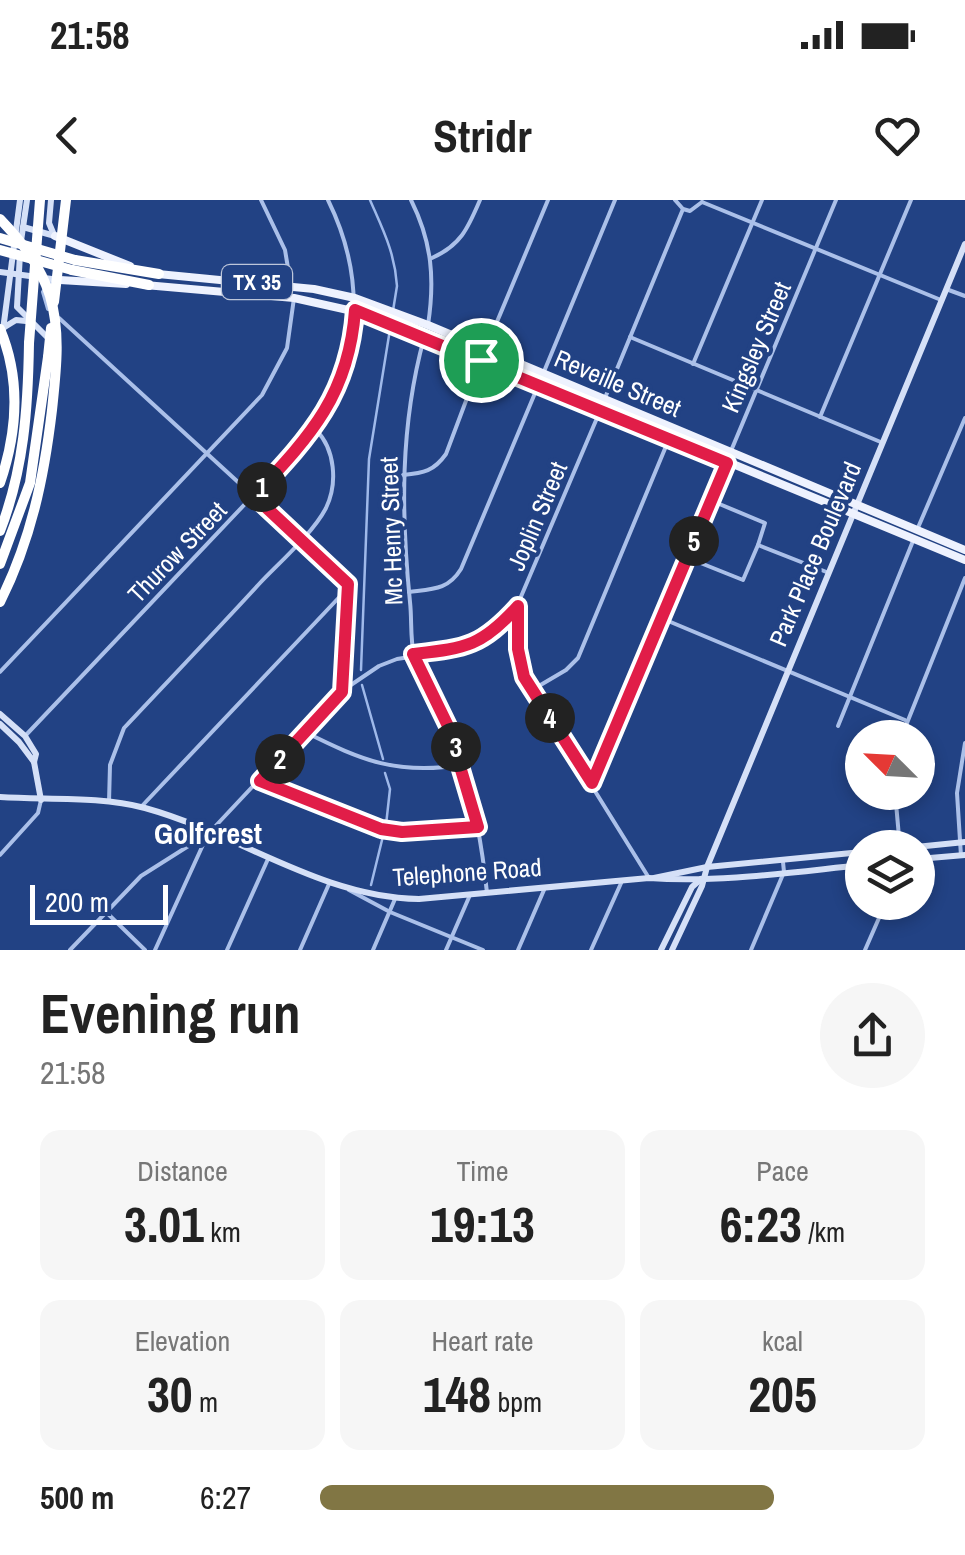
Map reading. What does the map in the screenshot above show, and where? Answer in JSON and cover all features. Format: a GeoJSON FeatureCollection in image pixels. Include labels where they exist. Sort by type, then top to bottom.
{"type":"FeatureCollection","features":[{"type":"Feature","properties":{"kind":"highway"},"geometry":{"type":"LineString","coordinates":[[0,531],[26,429],[40,200]]}},
{"type":"Feature","properties":{"kind":"highway"},"geometry":{"type":"LineString","coordinates":[[0,564],[21,514],[36,452],[70,200]]}},
{"type":"Feature","properties":{"kind":"highway"},"geometry":{"type":"LineString","coordinates":[[0,220],[27,249],[46,284],[55,318],[57,353],[41,490],[26,542],[0,605]]}},
{"type":"Feature","properties":{"kind":"highway","name":"TX 35"},"geometry":{"type":"LineString","coordinates":[[0,238],[74,265],[158,274]]}},
{"type":"Feature","properties":{"kind":"highway","name":"TX 35"},"geometry":{"type":"LineString","coordinates":[[0,250],[149,285]]}},
{"type":"Feature","properties":{"kind":"highway"},"geometry":{"type":"LineString","coordinates":[[0,486],[11,445],[15,403],[1,328]]}},
{"type":"Feature","properties":{"kind":"highway"},"geometry":{"type":"LineString","coordinates":[[0,605],[38,479],[40,465],[36,452]]}},
{"type":"Feature","properties":{"kind":"highway"},"geometry":{"type":"LineString","coordinates":[[0,512],[15,483]]}},
{"type":"Feature","properties":{"kind":"main road"},"geometry":{"type":"LineString","coordinates":[[1,328],[14,276],[23,200]]}},
{"type":"Feature","properties":{"kind":"main road"},"geometry":{"type":"LineString","coordinates":[[51,200],[49,223],[55,236]]}},
{"type":"Feature","properties":{"kind":"main road","name":"Reveille Street"},"geometry":{"type":"LineString","coordinates":[[20,226],[158,274],[291,286],[355,298],[428,324],[965,550]]}},
{"type":"Feature","properties":{"kind":"main road","name":"Park Place Boulevard"},"geometry":{"type":"LineString","coordinates":[[667,949],[692,887],[707,867],[965,244]]}},
{"type":"Feature","properties":{"kind":"main road","name":"Reveille Street"},"geometry":{"type":"LineString","coordinates":[[0,272],[294,298],[355,310],[965,560]]}},
{"type":"Feature","properties":{"kind":"main road"},"geometry":{"type":"LineString","coordinates":[[0,605],[20,567],[40,506],[61,358],[56,347],[16,307],[14,276]]}},
{"type":"Feature","properties":{"kind":"main road"},"geometry":{"type":"LineString","coordinates":[[229,280],[231,292]]}},
{"type":"Feature","properties":{"kind":"main road"},"geometry":{"type":"LineString","coordinates":[[1,328],[16,320],[32,324]]}},
{"type":"Feature","properties":{"kind":"main road"},"geometry":{"type":"LineString","coordinates":[[0,714],[22,739],[34,762],[41,800]]}},
{"type":"Feature","properties":{"kind":"main road"},"geometry":{"type":"LineString","coordinates":[[0,724],[22,739]]}},
{"type":"Feature","properties":{"kind":"main road","name":"Telephone Road"},"geometry":{"type":"LineString","coordinates":[[0,797],[142,807],[329,884],[396,898],[622,881],[707,867],[845,853]]}},
{"type":"Feature","properties":{"kind":"main road"},"geometry":{"type":"LineString","coordinates":[[935,845],[962,842]]}},
{"type":"Feature","properties":{"kind":"main road"},"geometry":{"type":"LineString","coordinates":[[838,854],[840,867]]}},
{"type":"Feature","properties":{"kind":"main road"},"geometry":{"type":"LineString","coordinates":[[935,858],[963,856]]}},
{"type":"Feature","properties":{"kind":"main road","name":"Telephone Road"},"geometry":{"type":"LineString","coordinates":[[651,878],[702,878],[845,867]]}},
{"type":"Feature","properties":{"kind":"street"},"geometry":{"type":"LineString","coordinates":[[261,200],[284,250],[291,286]]}},
{"type":"Feature","properties":{"kind":"street","name":"Thurow Street"},"geometry":{"type":"LineString","coordinates":[[22,739],[314,429],[342,377],[355,310],[348,248],[328,200]]}},
{"type":"Feature","properties":{"kind":"street"},"geometry":{"type":"LineString","coordinates":[[411,200],[422,221],[432,258],[433,294],[428,324]]}},
{"type":"Feature","properties":{"kind":"street"},"geometry":{"type":"LineString","coordinates":[[432,258],[465,236],[480,200]]}},
{"type":"Feature","properties":{"kind":"street"},"geometry":{"type":"LineString","coordinates":[[403,475],[426,473],[438,466],[446,454],[548,200]]}},
{"type":"Feature","properties":{"kind":"street"},"geometry":{"type":"LineString","coordinates":[[543,374],[615,200]]}},
{"type":"Feature","properties":{"kind":"street"},"geometry":{"type":"LineString","coordinates":[[676,200],[683,210],[698,208],[702,201],[941,300]]}},
{"type":"Feature","properties":{"kind":"street"},"geometry":{"type":"LineString","coordinates":[[693,364],[762,200]]}},
{"type":"Feature","properties":{"kind":"street","name":"Kingsley Street"},"geometry":{"type":"LineString","coordinates":[[592,783],[836,200]]}},
{"type":"Feature","properties":{"kind":"street"},"geometry":{"type":"LineString","coordinates":[[820,417],[911,200]]}},
{"type":"Feature","properties":{"kind":"street","name":"Joplin Street"},"geometry":{"type":"LineString","coordinates":[[651,878],[524,677],[518,649],[518,606],[683,210]]}},
{"type":"Feature","properties":{"kind":"street"},"geometry":{"type":"LineString","coordinates":[[14,276],[346,580],[342,692]]}},
{"type":"Feature","properties":{"kind":"street"},"geometry":{"type":"LineString","coordinates":[[48,309],[45,288],[59,280]]}},
{"type":"Feature","properties":{"kind":"street"},"geometry":{"type":"LineString","coordinates":[[946,288],[965,296]]}},
{"type":"Feature","properties":{"kind":"street"},"geometry":{"type":"LineString","coordinates":[[0,672],[262,394],[278,371],[287,348],[294,298]]}},
{"type":"Feature","properties":{"kind":"street","name":"Mc Henry Street"},"geometry":{"type":"LineString","coordinates":[[425,337],[409,411],[403,475],[403,535],[413,654],[437,700],[462,765],[478,827],[488,893]]}},
{"type":"Feature","properties":{"kind":"street"},"geometry":{"type":"LineString","coordinates":[[630,338],[883,443]]}},
{"type":"Feature","properties":{"kind":"street"},"geometry":{"type":"LineString","coordinates":[[409,592],[440,589],[453,583],[462,569],[538,384]]}},
{"type":"Feature","properties":{"kind":"street"},"geometry":{"type":"LineString","coordinates":[[917,530],[965,418]]}},
{"type":"Feature","properties":{"kind":"street"},"geometry":{"type":"LineString","coordinates":[[109,802],[110,765],[124,728],[323,513],[330,496],[332,453],[314,429]]}},
{"type":"Feature","properties":{"kind":"street"},"geometry":{"type":"LineString","coordinates":[[532,690],[578,658],[669,439]]}},
{"type":"Feature","properties":{"kind":"street"},"geometry":{"type":"LineString","coordinates":[[693,560],[743,580],[758,545],[764,523],[717,503]]}},
{"type":"Feature","properties":{"kind":"street"},"geometry":{"type":"LineString","coordinates":[[838,726],[913,540]]}},
{"type":"Feature","properties":{"kind":"street"},"geometry":{"type":"LineString","coordinates":[[758,545],[829,573]]}},
{"type":"Feature","properties":{"kind":"street"},"geometry":{"type":"LineString","coordinates":[[661,618],[906,720],[965,578]]}},
{"type":"Feature","properties":{"kind":"street"},"geometry":{"type":"LineString","coordinates":[[142,807],[348,587]]}},
{"type":"Feature","properties":{"kind":"street"},"geometry":{"type":"LineString","coordinates":[[154,950],[210,833],[342,692],[380,666],[413,654],[461,649],[479,641],[518,606]]}},
{"type":"Feature","properties":{"kind":"street"},"geometry":{"type":"LineString","coordinates":[[305,732],[394,768],[462,765]]}},
{"type":"Feature","properties":{"kind":"street"},"geometry":{"type":"LineString","coordinates":[[963,856],[956,793],[965,742]]}},
{"type":"Feature","properties":{"kind":"street"},"geometry":{"type":"LineString","coordinates":[[260,781],[381,829],[402,832],[478,827]]}},
{"type":"Feature","properties":{"kind":"street"},"geometry":{"type":"LineString","coordinates":[[0,855],[38,813],[41,800]]}},
{"type":"Feature","properties":{"kind":"street"},"geometry":{"type":"LineString","coordinates":[[70,950],[148,870],[210,833]]}},
{"type":"Feature","properties":{"kind":"street"},"geometry":{"type":"LineString","coordinates":[[226,950],[268,858]]}},
{"type":"Feature","properties":{"kind":"street"},"geometry":{"type":"LineString","coordinates":[[751,950],[784,872],[782,860]]}},
{"type":"Feature","properties":{"kind":"street"},"geometry":{"type":"LineString","coordinates":[[591,950],[622,881]]}},
{"type":"Feature","properties":{"kind":"street"},"geometry":{"type":"LineString","coordinates":[[300,950],[329,884]]}},
{"type":"Feature","properties":{"kind":"street"},"geometry":{"type":"LineString","coordinates":[[518,950],[546,887]]}},
{"type":"Feature","properties":{"kind":"street"},"geometry":{"type":"LineString","coordinates":[[349,890],[390,912],[483,950]]}},
{"type":"Feature","properties":{"kind":"street"},"geometry":{"type":"LineString","coordinates":[[446,950],[470,895]]}},
{"type":"Feature","properties":{"kind":"street"},"geometry":{"type":"LineString","coordinates":[[373,950],[396,898]]}},
{"type":"Feature","properties":{"kind":"street"},"geometry":{"type":"LineString","coordinates":[[106,912],[146,950]]}},
{"type":"Feature","properties":{"kind":"street"},"geometry":{"type":"LineString","coordinates":[[865,950],[878,920]]}},
{"type":"Feature","properties":{"kind":"waterway"},"geometry":{"type":"LineString","coordinates":[[361,670],[369,459],[397,286],[391,252],[370,200]]}},
{"type":"Feature","properties":{"kind":"waterway"},"geometry":{"type":"LineString","coordinates":[[362,685],[383,759]]}},
{"type":"Feature","properties":{"kind":"waterway"},"geometry":{"type":"LineString","coordinates":[[385,773],[390,789],[386,825]]}},
{"type":"Feature","properties":{"kind":"waterway"},"geometry":{"type":"LineString","coordinates":[[371,885],[383,836]]}},
{"type":"Feature","properties":{"kind":"district","name":"Golfcrest"},"geometry":{"type":"Point","coordinates":[208,834]}},
{"type":"Feature","properties":{"kind":"route"},"geometry":{"type":"LineString","coordinates":[[355,310],[481,360],[727,463],[592,783],[524,677],[518,649],[518,606],[479,641],[461,649],[413,654],[448,726],[478,827],[402,832],[381,829],[260,781],[342,692],[348,587],[346,580],[254,496],[306,440],[332,402],[345,369],[355,310]]}}]}
